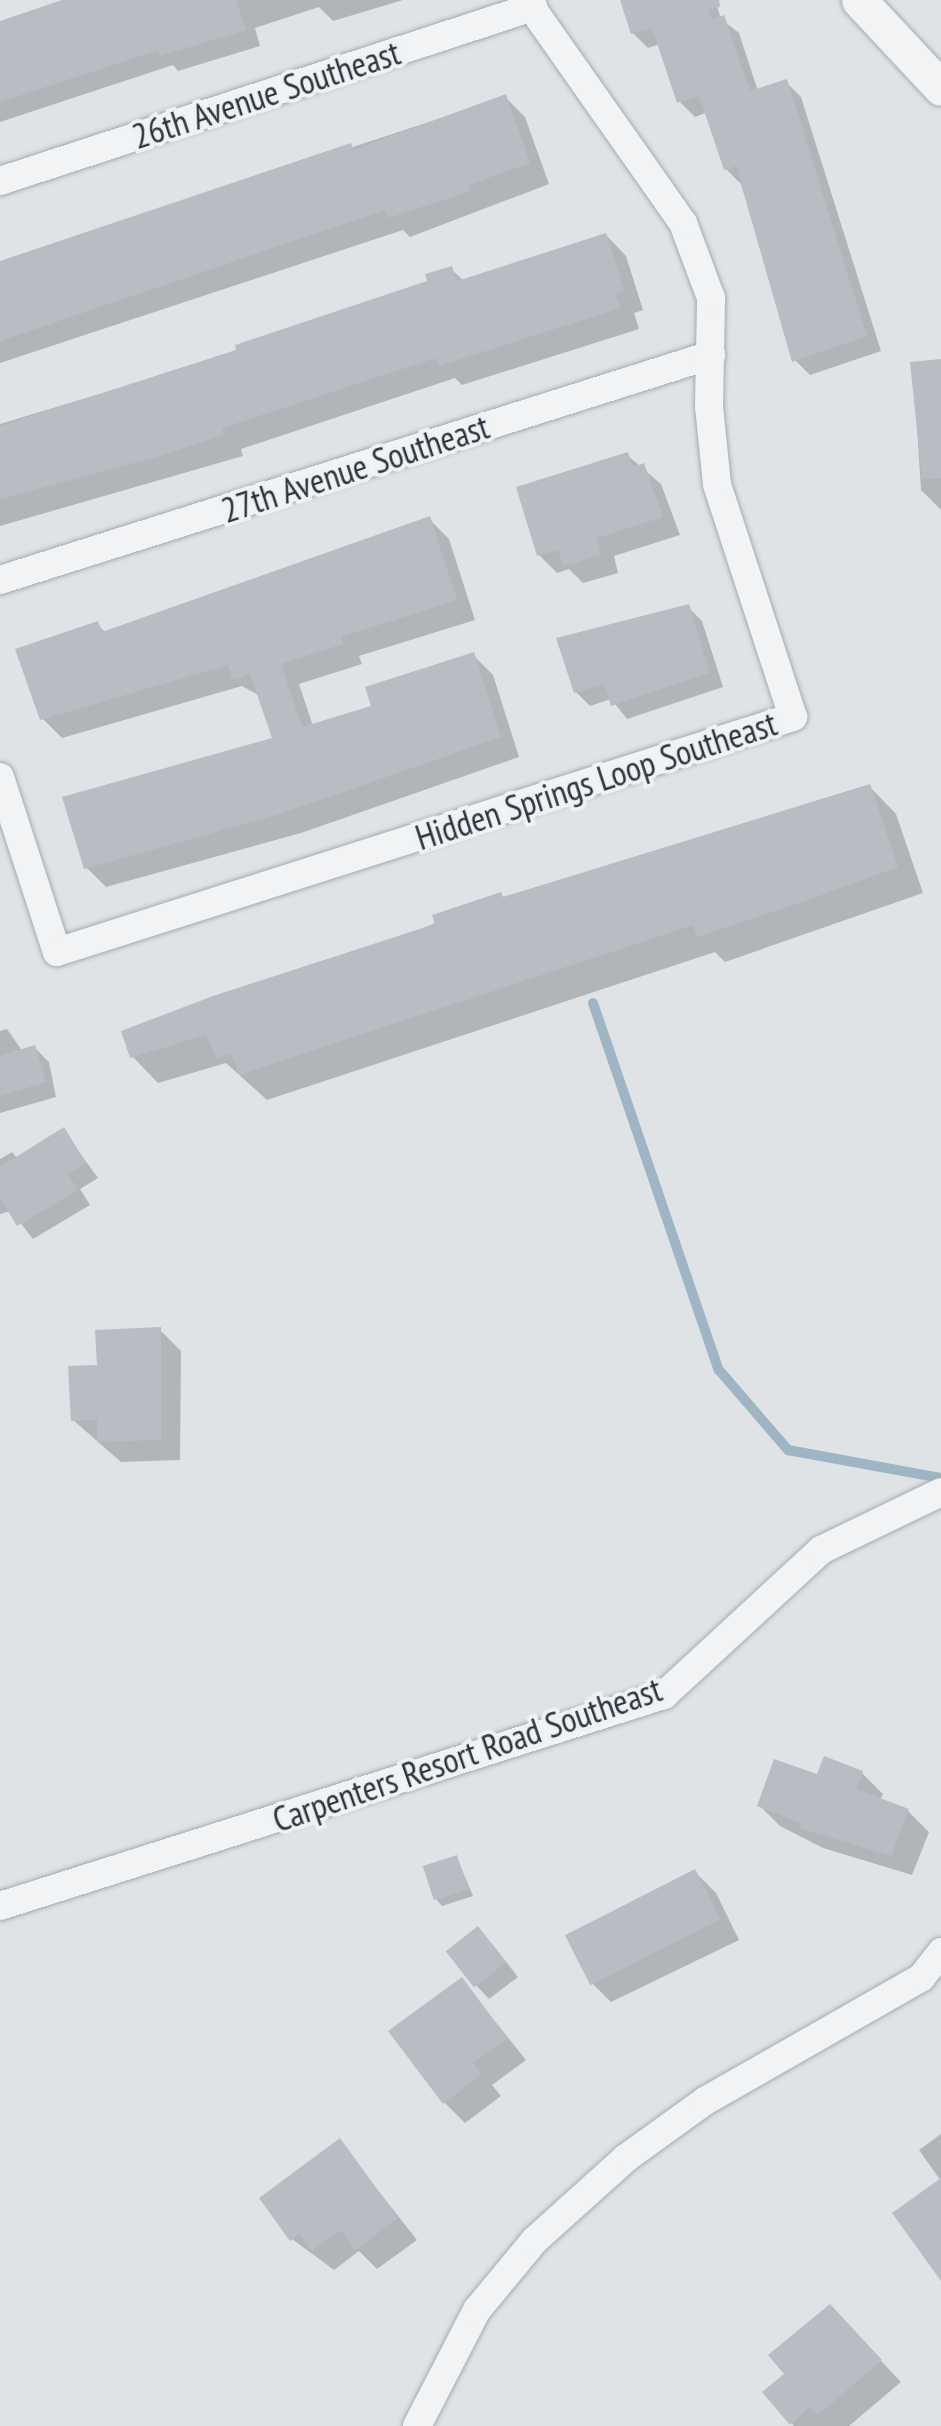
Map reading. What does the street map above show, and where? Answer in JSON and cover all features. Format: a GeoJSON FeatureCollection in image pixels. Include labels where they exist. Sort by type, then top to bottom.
{"type":"FeatureCollection","features":[{"type":"Feature","properties":{"kind":"street"},"geometry":{"type":"LineString","coordinates":[[859,0],[941,88]]}},
{"type":"Feature","properties":{"kind":"street","name":"26th Avenue Southeast"},"geometry":{"type":"LineString","coordinates":[[0,181],[530,3]]}},
{"type":"Feature","properties":{"kind":"street","name":"Hidden Springs Loop Southeast"},"geometry":{"type":"LineString","coordinates":[[0,777],[57,952],[792,717],[717,484],[711,298],[683,223],[530,3]]}},
{"type":"Feature","properties":{"kind":"street","name":"27th Avenue Southeast"},"geometry":{"type":"LineString","coordinates":[[0,580],[710,355]]}},
{"type":"Feature","properties":{"kind":"street","name":"Carpenters Resort Road Southeast"},"geometry":{"type":"LineString","coordinates":[[0,1906],[664,1695],[821,1550],[941,1492]]}},
{"type":"Feature","properties":{"kind":"street"},"geometry":{"type":"LineString","coordinates":[[418,2426],[476,2310],[536,2240],[626,2158],[814,2035],[921,1978],[941,1952]]}},
{"type":"Feature","properties":{"kind":"building"},"geometry":{"type":"Polygon","coordinates":[[[62,0],[236,0],[246,30],[160,56],[158,50],[0,102],[0,21],[62,0]]]}},
{"type":"Feature","properties":{"kind":"building"},"geometry":{"type":"Polygon","coordinates":[[[620,0],[719,0],[720,7],[709,10],[712,19],[724,15],[750,91],[787,79],[867,336],[792,362],[736,166],[724,170],[699,96],[677,103],[652,28],[631,34],[620,0]]]}},
{"type":"Feature","properties":{"kind":"building"},"geometry":{"type":"Polygon","coordinates":[[[506,94],[530,163],[469,185],[471,191],[388,218],[385,210],[0,341],[0,261],[351,143],[353,150],[506,94]]]}},
{"type":"Feature","properties":{"kind":"building"},"geometry":{"type":"Polygon","coordinates":[[[606,233],[624,290],[615,293],[620,308],[439,366],[436,358],[222,428],[224,435],[160,456],[0,499],[0,426],[236,350],[235,345],[427,281],[425,274],[452,266],[457,281],[606,233]]]}},
{"type":"Feature","properties":{"kind":"building"},"geometry":{"type":"Polygon","coordinates":[[[941,359],[941,478],[922,479],[910,362],[941,359]]]}},
{"type":"Feature","properties":{"kind":"building"},"geometry":{"type":"Polygon","coordinates":[[[628,452],[633,467],[644,463],[663,517],[597,538],[601,555],[563,566],[558,550],[537,556],[516,487],[628,452]]]}},
{"type":"Feature","properties":{"kind":"building"},"geometry":{"type":"Polygon","coordinates":[[[430,516],[457,600],[341,637],[343,644],[281,664],[302,727],[371,706],[365,687],[474,652],[501,737],[280,814],[84,869],[62,797],[272,738],[250,674],[233,680],[228,665],[40,720],[15,649],[98,621],[102,632],[430,516]]]}},
{"type":"Feature","properties":{"kind":"building"},"geometry":{"type":"Polygon","coordinates":[[[689,604],[710,673],[611,706],[604,684],[574,693],[556,638],[689,604]]]}},
{"type":"Feature","properties":{"kind":"building"},"geometry":{"type":"Polygon","coordinates":[[[870,784],[898,867],[697,937],[693,925],[239,1075],[231,1053],[217,1058],[206,1035],[130,1058],[121,1031],[213,996],[435,924],[432,915],[501,892],[503,897],[870,784]]]}},
{"type":"Feature","properties":{"kind":"building"},"geometry":{"type":"Polygon","coordinates":[[[35,1045],[46,1082],[0,1096],[0,1056],[35,1045]]]}},
{"type":"Feature","properties":{"kind":"building"},"geometry":{"type":"Polygon","coordinates":[[[64,1127],[86,1163],[68,1174],[78,1190],[17,1226],[0,1198],[0,1167],[64,1127]]]}},
{"type":"Feature","properties":{"kind":"building"},"geometry":{"type":"Polygon","coordinates":[[[161,1327],[161,1440],[97,1442],[97,1420],[71,1421],[68,1366],[97,1365],[95,1330],[161,1327]]]}},
{"type":"Feature","properties":{"kind":"building"},"geometry":{"type":"Polygon","coordinates":[[[824,1756],[863,1771],[856,1789],[909,1809],[891,1856],[799,1828],[801,1823],[757,1806],[774,1759],[817,1774],[824,1756]]]}},
{"type":"Feature","properties":{"kind":"building"},"geometry":{"type":"Polygon","coordinates":[[[457,1855],[468,1889],[434,1900],[423,1866],[457,1855]]]}},
{"type":"Feature","properties":{"kind":"building"},"geometry":{"type":"Polygon","coordinates":[[[695,1869],[720,1919],[590,1985],[565,1935],[695,1869]]]}},
{"type":"Feature","properties":{"kind":"building"},"geometry":{"type":"Polygon","coordinates":[[[478,1926],[506,1962],[474,1987],[446,1951],[478,1926]]]}},
{"type":"Feature","properties":{"kind":"building"},"geometry":{"type":"Polygon","coordinates":[[[462,1977],[507,2038],[473,2063],[482,2074],[443,2104],[388,2031],[462,1977]]]}},
{"type":"Feature","properties":{"kind":"building"},"geometry":{"type":"Polygon","coordinates":[[[340,2138],[398,2218],[355,2250],[340,2230],[312,2251],[299,2234],[290,2241],[259,2198],[340,2138]]]}},
{"type":"Feature","properties":{"kind":"building"},"geometry":{"type":"Polygon","coordinates":[[[941,2178],[941,2281],[892,2213],[941,2178]]]}},
{"type":"Feature","properties":{"kind":"building"},"geometry":{"type":"Polygon","coordinates":[[[830,2304],[882,2360],[818,2415],[810,2406],[790,2425],[762,2392],[784,2374],[768,2355],[830,2304]]]}},
{"type":"Feature","properties":{"kind":"waterway"},"geometry":{"type":"LineString","coordinates":[[593,1003],[719,1370],[788,1450],[941,1478]]}}]}
